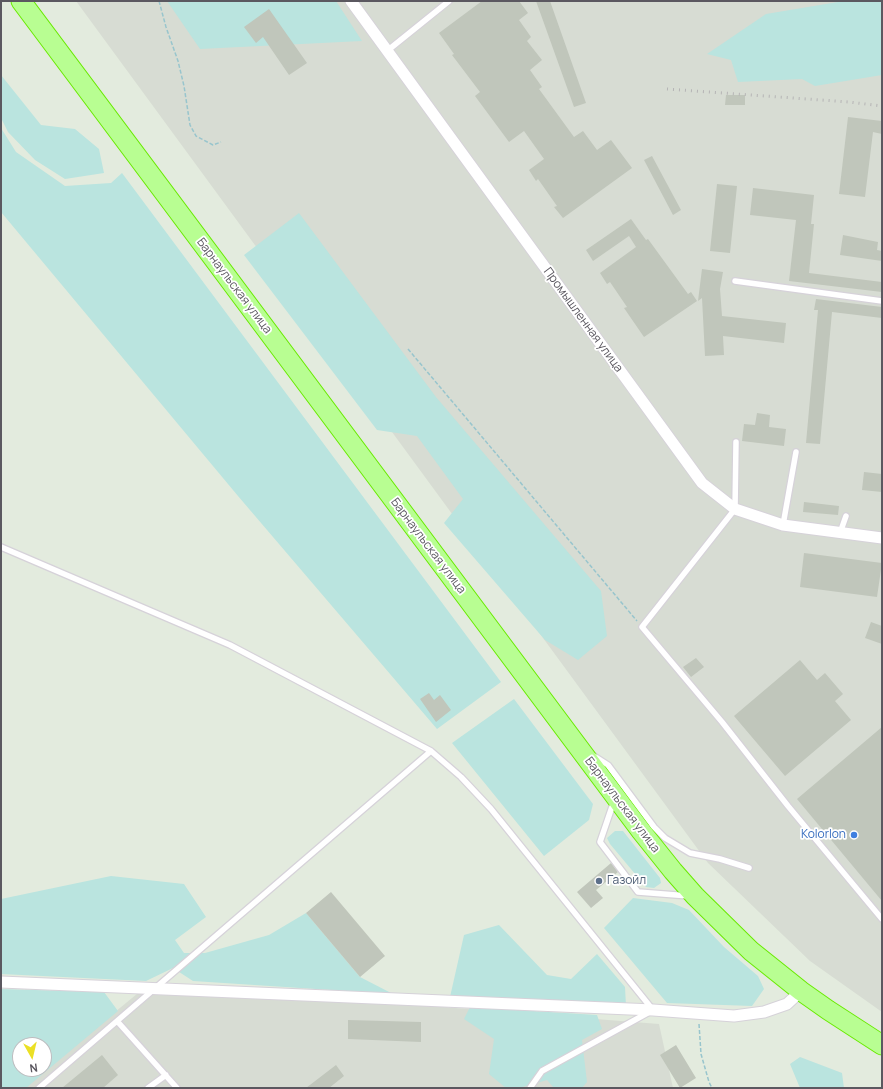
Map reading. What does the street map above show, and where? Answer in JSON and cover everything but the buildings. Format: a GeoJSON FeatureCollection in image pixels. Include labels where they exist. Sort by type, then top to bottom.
{"type":"FeatureCollection","features":[{"type":"Feature","properties":{"kind":"highway","name":"Барнаульская улица"},"geometry":{"type":"LineString","coordinates":[[21,1],[640,830],[695,896],[751,952],[801,991],[882,1045]]}},
{"type":"Feature","properties":{"kind":"street","name":"Промышленная улица"},"geometry":{"type":"LineString","coordinates":[[351,1],[702,483],[735,509],[783,525],[882,538]]}},
{"type":"Feature","properties":{"kind":"street"},"geometry":{"type":"LineString","coordinates":[[1,982],[653,1010],[734,1016],[764,1012],[787,1004],[801,991]]}},
{"type":"Feature","properties":{"kind":"lane"},"geometry":{"type":"LineString","coordinates":[[387,51],[449,1]]}},
{"type":"Feature","properties":{"kind":"lane"},"geometry":{"type":"LineString","coordinates":[[735,281],[882,301]]}},
{"type":"Feature","properties":{"kind":"lane"},"geometry":{"type":"LineString","coordinates":[[736,442],[735,509],[642,627],[722,722],[788,806],[882,919]]}},
{"type":"Feature","properties":{"kind":"lane"},"geometry":{"type":"LineString","coordinates":[[783,525],[796,452]]}},
{"type":"Feature","properties":{"kind":"lane"},"geometry":{"type":"LineString","coordinates":[[840,533],[846,516]]}},
{"type":"Feature","properties":{"kind":"lane"},"geometry":{"type":"LineString","coordinates":[[1,547],[230,645],[431,751],[461,777],[491,809],[653,1010],[542,1070],[530,1088]]}},
{"type":"Feature","properties":{"kind":"lane"},"geometry":{"type":"LineString","coordinates":[[578,746],[608,765],[654,827],[665,838],[690,853],[720,859],[749,868]]}},
{"type":"Feature","properties":{"kind":"lane"},"geometry":{"type":"LineString","coordinates":[[39,1088],[431,751]]}},
{"type":"Feature","properties":{"kind":"lane"},"geometry":{"type":"LineString","coordinates":[[616,797],[600,842],[638,892],[695,896]]}},
{"type":"Feature","properties":{"kind":"lane"},"geometry":{"type":"LineString","coordinates":[[117,1021],[177,1088]]}},
{"type":"Feature","properties":{"kind":"lane"},"geometry":{"type":"LineString","coordinates":[[148,1088],[166,1075]]}},
{"type":"Feature","properties":{"kind":"path"},"geometry":{"type":"LineString","coordinates":[[159,1],[178,61],[184,86],[190,125],[196,136],[213,145],[221,142]]}},
{"type":"Feature","properties":{"kind":"path"},"geometry":{"type":"LineString","coordinates":[[408,349],[642,627]]}},
{"type":"Feature","properties":{"kind":"path"},"geometry":{"type":"LineString","coordinates":[[700,1014],[701,1054],[712,1088]]}},
{"type":"Feature","properties":{"kind":"shaded area"},"geometry":{"type":"Polygon","coordinates":[[[76,1],[882,1],[882,1012],[810,961],[708,863],[76,1]]]}},
{"type":"Feature","properties":{"kind":"shaded area"},"geometry":{"type":"Polygon","coordinates":[[[167,1],[336,1],[362,41],[200,49],[167,1]]]}},
{"type":"Feature","properties":{"kind":"shaded area"},"geometry":{"type":"Polygon","coordinates":[[[844,1],[882,1],[882,75],[815,86],[802,79],[738,82],[731,60],[707,54],[766,14],[844,1]]]}},
{"type":"Feature","properties":{"kind":"shaded area"},"geometry":{"type":"Polygon","coordinates":[[[1,75],[41,125],[75,129],[99,149],[104,173],[65,179],[35,160],[8,132],[1,118],[1,75]]]}},
{"type":"Feature","properties":{"kind":"shaded area"},"geometry":{"type":"Polygon","coordinates":[[[1,128],[16,152],[65,186],[111,183],[122,173],[501,682],[437,729],[238,496],[1,212],[1,128]]]}},
{"type":"Feature","properties":{"kind":"shaded area"},"geometry":{"type":"Polygon","coordinates":[[[299,213],[436,397],[601,591],[607,636],[578,660],[545,640],[444,523],[463,499],[417,436],[377,430],[244,255],[299,213]]]}},
{"type":"Feature","properties":{"kind":"shaded area"},"geometry":{"type":"Polygon","coordinates":[[[514,699],[593,804],[589,820],[544,856],[452,743],[514,699]]]}},
{"type":"Feature","properties":{"kind":"shaded area"},"geometry":{"type":"Polygon","coordinates":[[[615,831],[623,831],[660,878],[661,883],[654,888],[646,887],[610,844],[607,838],[615,831]]]}},
{"type":"Feature","properties":{"kind":"shaded area"},"geometry":{"type":"Polygon","coordinates":[[[111,876],[184,884],[206,917],[175,940],[184,953],[205,953],[269,935],[306,913],[360,977],[393,994],[193,981],[173,968],[146,981],[1,974],[1,899],[111,876]]]}},
{"type":"Feature","properties":{"kind":"shaded area"},"geometry":{"type":"Polygon","coordinates":[[[633,898],[672,903],[689,910],[724,947],[758,976],[764,989],[752,1006],[667,1003],[604,928],[633,898]]]}},
{"type":"Feature","properties":{"kind":"shaded area"},"geometry":{"type":"Polygon","coordinates":[[[499,925],[547,975],[571,979],[597,954],[625,987],[626,1006],[450,997],[464,935],[499,925]]]}},
{"type":"Feature","properties":{"kind":"shaded area"},"geometry":{"type":"Polygon","coordinates":[[[149,984],[659,1024],[673,1088],[23,1088],[36,1077],[52,1077],[52,1064],[149,984]]]}},
{"type":"Feature","properties":{"kind":"shaded area"},"geometry":{"type":"Polygon","coordinates":[[[1,989],[104,992],[118,1011],[52,1066],[52,1037],[12,1037],[12,1077],[39,1077],[26,1088],[1,1088],[1,989]]]}},
{"type":"Feature","properties":{"kind":"shaded area"},"geometry":{"type":"Polygon","coordinates":[[[470,1007],[597,1015],[602,1029],[582,1040],[587,1082],[582,1088],[554,1088],[547,1080],[519,1088],[506,1088],[489,1074],[494,1039],[464,1019],[470,1007]]]}},
{"type":"Feature","properties":{"kind":"shaded area"},"geometry":{"type":"Polygon","coordinates":[[[800,1057],[842,1073],[844,1088],[800,1088],[790,1064],[800,1057]]]}},
{"type":"Feature","properties":{"kind":"railway"},"geometry":{"type":"LineString","coordinates":[[667,89],[849,102],[882,106]]}},
{"type":"Feature","properties":{"kind":"place","name":"Kolorlon"},"geometry":{"type":"Point","coordinates":[854,835]}},
{"type":"Feature","properties":{"kind":"place","name":"Газойл"},"geometry":{"type":"Point","coordinates":[599,881]}}]}
